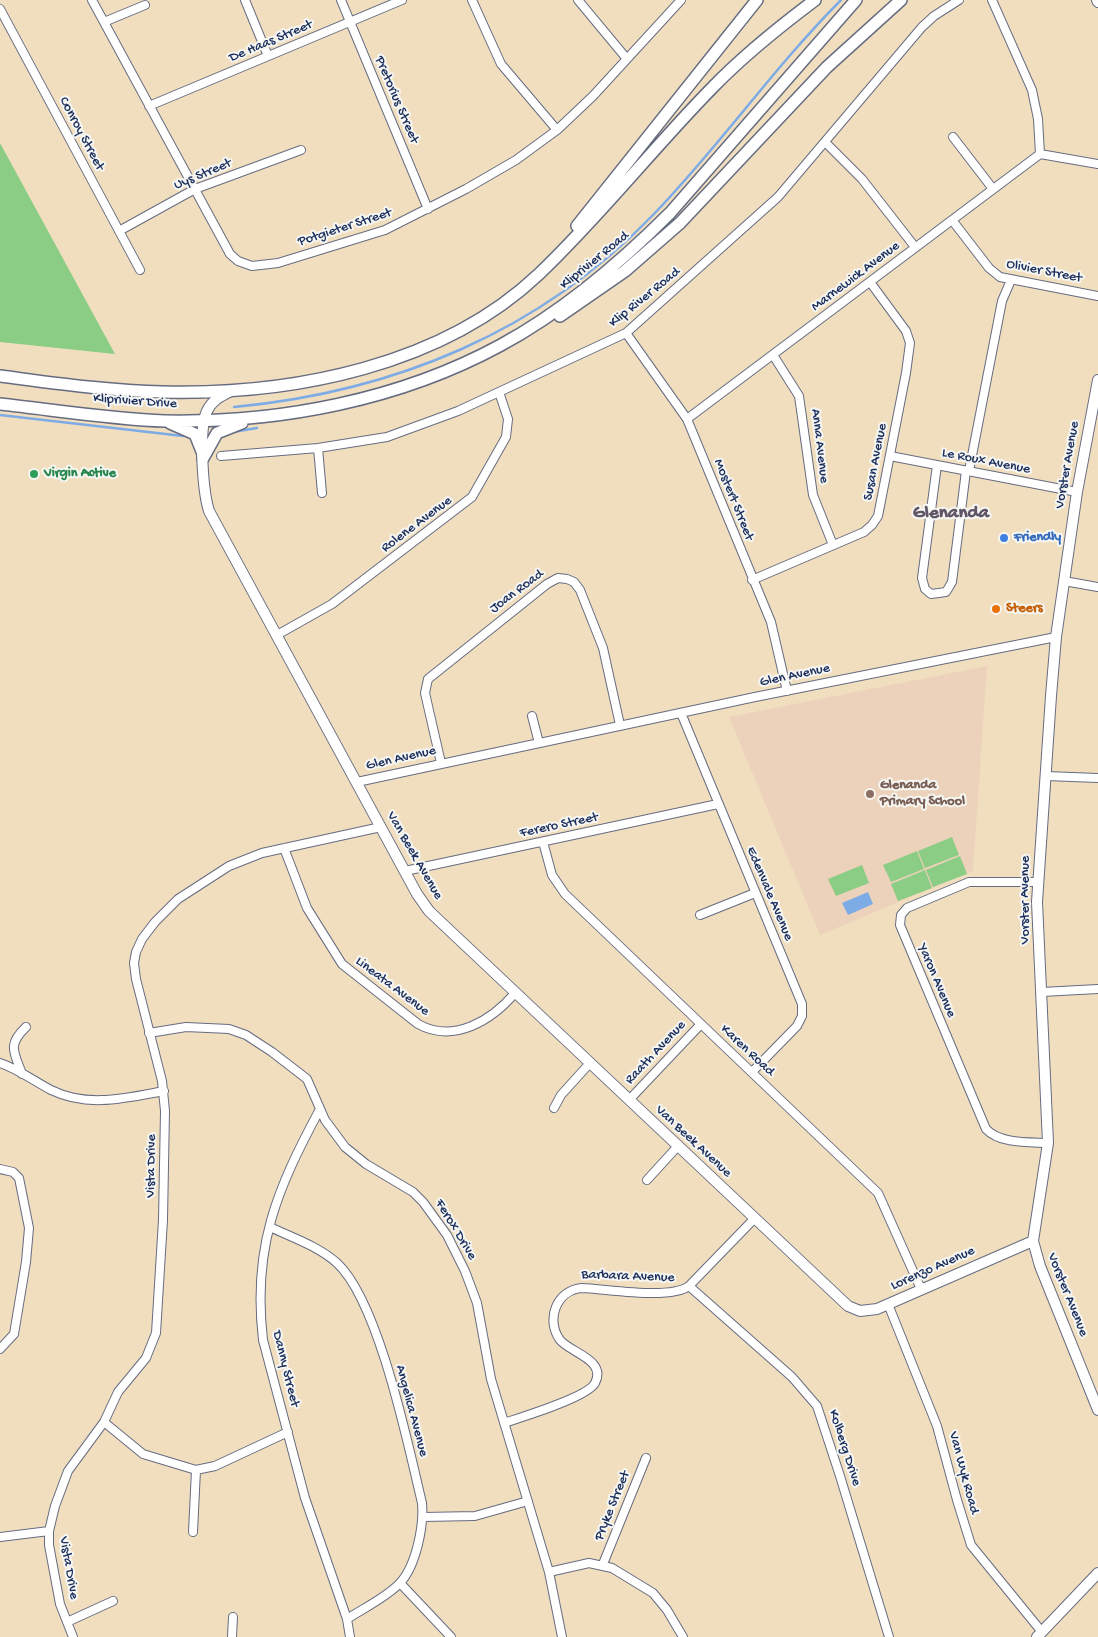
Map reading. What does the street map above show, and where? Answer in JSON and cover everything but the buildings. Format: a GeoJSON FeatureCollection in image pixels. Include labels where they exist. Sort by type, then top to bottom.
{"type":"FeatureCollection","features":[{"type":"Feature","properties":{"kind":"main road"},"geometry":{"type":"LineString","coordinates":[[556,256],[589,210],[757,0]]}},
{"type":"Feature","properties":{"kind":"main road","name":"Kliprivier Road"},"geometry":{"type":"LineString","coordinates":[[230,391],[284,385],[341,374],[392,360],[429,345],[496,308],[539,274],[604,208],[712,88],[772,32],[815,0]]}},
{"type":"Feature","properties":{"kind":"main road","name":"Kliprivier Road"},"geometry":{"type":"LineString","coordinates":[[268,416],[331,406],[408,384],[479,356],[522,332],[608,272],[670,213],[856,0]]}},
{"type":"Feature","properties":{"kind":"main road"},"geometry":{"type":"LineString","coordinates":[[522,332],[542,326],[582,302],[661,241],[701,202],[827,67],[901,0]]}},
{"type":"Feature","properties":{"kind":"main road","name":"Kliprivier Drive"},"geometry":{"type":"LineString","coordinates":[[0,376],[120,390],[183,393],[230,391]]}},
{"type":"Feature","properties":{"kind":"main road","name":"Kliprivier Drive"},"geometry":{"type":"LineString","coordinates":[[0,404],[120,418],[166,421],[268,416]]}},
{"type":"Feature","properties":{"kind":"main road"},"geometry":{"type":"LineString","coordinates":[[203,456],[214,436],[221,430],[268,416]]}},
{"type":"Feature","properties":{"kind":"main road"},"geometry":{"type":"LineString","coordinates":[[166,421],[195,434],[203,456]]}},
{"type":"Feature","properties":{"kind":"street","name":"Potgieter Street"},"geometry":{"type":"LineString","coordinates":[[92,0],[230,254],[242,263],[255,267],[278,263],[369,236],[399,224],[516,160],[557,130],[593,96],[681,0]]}},
{"type":"Feature","properties":{"kind":"street"},"geometry":{"type":"LineString","coordinates":[[245,0],[268,56]]}},
{"type":"Feature","properties":{"kind":"street","name":"Pretorius Street"},"geometry":{"type":"LineString","coordinates":[[341,0],[428,209]]}},
{"type":"Feature","properties":{"kind":"street","name":"De Haas Street"},"geometry":{"type":"LineString","coordinates":[[149,106],[402,0]]}},
{"type":"Feature","properties":{"kind":"street"},"geometry":{"type":"LineString","coordinates":[[472,0],[501,64],[557,130]]}},
{"type":"Feature","properties":{"kind":"street"},"geometry":{"type":"LineString","coordinates":[[578,0],[628,59]]}},
{"type":"Feature","properties":{"kind":"street","name":"Klip River Road"},"geometry":{"type":"LineString","coordinates":[[221,456],[318,448],[387,437],[433,421],[626,333],[768,207],[922,28],[934,16],[959,0]]}},
{"type":"Feature","properties":{"kind":"street"},"geometry":{"type":"LineString","coordinates":[[992,0],[1032,90],[1038,119],[1040,154],[1098,164]]}},
{"type":"Feature","properties":{"kind":"street"},"geometry":{"type":"LineString","coordinates":[[104,22],[144,5]]}},
{"type":"Feature","properties":{"kind":"street","name":"Conroy Street"},"geometry":{"type":"LineString","coordinates":[[0,9],[140,270]]}},
{"type":"Feature","properties":{"kind":"street"},"geometry":{"type":"LineString","coordinates":[[952,137],[993,189]]}},
{"type":"Feature","properties":{"kind":"street"},"geometry":{"type":"LineString","coordinates":[[825,142],[862,179],[915,247]]}},
{"type":"Feature","properties":{"kind":"street","name":"Uys Street"},"geometry":{"type":"LineString","coordinates":[[119,231],[194,189],[301,150]]}},
{"type":"Feature","properties":{"kind":"street","name":"Marnewick Avenue"},"geometry":{"type":"LineString","coordinates":[[687,420],[1040,154]]}},
{"type":"Feature","properties":{"kind":"street","name":"Olivier Street"},"geometry":{"type":"LineString","coordinates":[[952,220],[992,272],[1000,277],[1098,296]]}},
{"type":"Feature","properties":{"kind":"street"},"geometry":{"type":"LineString","coordinates":[[937,465],[922,578],[925,589],[931,594],[946,592],[952,582],[968,471],[1002,301],[1011,280]]}},
{"type":"Feature","properties":{"kind":"street","name":"Susan Avenue"},"geometry":{"type":"LineString","coordinates":[[752,580],[864,532],[872,525],[880,510],[910,343],[906,331],[870,282]]}},
{"type":"Feature","properties":{"kind":"street","name":"Mostert Street"},"geometry":{"type":"LineString","coordinates":[[626,333],[687,420],[773,628],[787,691]]}},
{"type":"Feature","properties":{"kind":"street","name":"Anna Avenue"},"geometry":{"type":"LineString","coordinates":[[773,355],[799,396],[813,496],[833,545]]}},
{"type":"Feature","properties":{"kind":"street","name":"Vorster Avenue"},"geometry":{"type":"LineString","coordinates":[[1098,380],[1076,492],[1056,637],[1038,882],[1048,1143],[1033,1241],[1038,1261],[1098,1410]]}},
{"type":"Feature","properties":{"kind":"street"},"geometry":{"type":"LineString","coordinates":[[204,420],[211,405],[230,391]]}},
{"type":"Feature","properties":{"kind":"street","name":"Rolene Avenue"},"geometry":{"type":"LineString","coordinates":[[277,634],[332,604],[472,497],[506,437],[508,418],[499,392]]}},
{"type":"Feature","properties":{"kind":"street","name":"Van Beek Avenue"},"geometry":{"type":"LineString","coordinates":[[204,420],[204,490],[209,511],[405,871],[430,911],[844,1303]]}},
{"type":"Feature","properties":{"kind":"street"},"geometry":{"type":"LineString","coordinates":[[318,448],[322,493]]}},
{"type":"Feature","properties":{"kind":"street","name":"Le Roux Avenue"},"geometry":{"type":"LineString","coordinates":[[890,456],[1076,492]]}},
{"type":"Feature","properties":{"kind":"street","name":"Joan Road"},"geometry":{"type":"LineString","coordinates":[[441,763],[425,693],[428,680],[521,604],[558,578],[574,582],[583,598],[606,656],[620,726]]}},
{"type":"Feature","properties":{"kind":"street"},"geometry":{"type":"LineString","coordinates":[[1064,581],[1098,587]]}},
{"type":"Feature","properties":{"kind":"street","name":"Glen Avenue"},"geometry":{"type":"LineString","coordinates":[[357,782],[539,742],[1056,637]]}},
{"type":"Feature","properties":{"kind":"street","name":"Edenvale Avenue"},"geometry":{"type":"LineString","coordinates":[[680,713],[799,997],[802,1010],[797,1026],[752,1072]]}},
{"type":"Feature","properties":{"kind":"street"},"geometry":{"type":"LineString","coordinates":[[532,716],[539,742]]}},
{"type":"Feature","properties":{"kind":"street"},"geometry":{"type":"LineString","coordinates":[[1046,776],[1098,778]]}},
{"type":"Feature","properties":{"kind":"street","name":"Ferero Street"},"geometry":{"type":"LineString","coordinates":[[405,871],[718,804]]}},
{"type":"Feature","properties":{"kind":"street","name":"Vista Drive"},"geometry":{"type":"LineString","coordinates":[[73,1637],[66,1622],[51,1559],[49,1531],[61,1486],[68,1471],[104,1422],[118,1392],[146,1358],[156,1333],[164,1193],[164,1091],[134,963],[140,944],[147,933],[178,899],[229,866],[252,856],[382,827]]}},
{"type":"Feature","properties":{"kind":"street","name":"Karen Road"},"geometry":{"type":"LineString","coordinates":[[543,842],[552,875],[559,888],[878,1193],[884,1201],[921,1288]]}},
{"type":"Feature","properties":{"kind":"street","name":"Lineata Avenue"},"geometry":{"type":"LineString","coordinates":[[284,848],[307,908],[337,957],[352,973],[418,1024],[436,1032],[448,1032],[468,1027],[492,1016],[516,993]]}},
{"type":"Feature","properties":{"kind":"street","name":"Yaron Avenue"},"geometry":{"type":"LineString","coordinates":[[1038,882],[969,882],[907,908],[901,916],[900,926],[986,1129],[994,1136],[1004,1139],[1048,1143]]}},
{"type":"Feature","properties":{"kind":"street"},"geometry":{"type":"LineString","coordinates":[[700,915],[755,893]]}},
{"type":"Feature","properties":{"kind":"street"},"geometry":{"type":"LineString","coordinates":[[1042,992],[1098,989]]}},
{"type":"Feature","properties":{"kind":"street","name":"Raath Avenue"},"geometry":{"type":"LineString","coordinates":[[629,1100],[700,1024]]}},
{"type":"Feature","properties":{"kind":"street"},"geometry":{"type":"LineString","coordinates":[[22,1074],[13,1046],[14,1041],[26,1027]]}},
{"type":"Feature","properties":{"kind":"street","name":"Ferox Drive"},"geometry":{"type":"LineString","coordinates":[[149,1033],[186,1027],[229,1029],[240,1032],[272,1052],[304,1076],[314,1092],[320,1109],[338,1138],[353,1155],[419,1197],[453,1244],[476,1303],[489,1369],[549,1572],[562,1637]]}},
{"type":"Feature","properties":{"kind":"street"},"geometry":{"type":"LineString","coordinates":[[0,1063],[53,1090],[80,1100],[93,1101],[164,1091]]}},
{"type":"Feature","properties":{"kind":"street"},"geometry":{"type":"LineString","coordinates":[[554,1108],[561,1095],[590,1063]]}},
{"type":"Feature","properties":{"kind":"street","name":"Danny Street"},"geometry":{"type":"LineString","coordinates":[[320,1109],[286,1175],[270,1227],[261,1264],[260,1315],[263,1340],[313,1523],[347,1619],[350,1637]]}},
{"type":"Feature","properties":{"kind":"street"},"geometry":{"type":"LineString","coordinates":[[647,1180],[678,1146]]}},
{"type":"Feature","properties":{"kind":"street"},"geometry":{"type":"LineString","coordinates":[[0,1169],[13,1172],[19,1178],[29,1228],[26,1262],[14,1334],[0,1349]]}},
{"type":"Feature","properties":{"kind":"street","name":"Barbara Avenue"},"geometry":{"type":"LineString","coordinates":[[504,1423],[581,1395],[595,1384],[598,1372],[595,1367],[582,1355],[563,1343],[557,1332],[555,1310],[558,1300],[565,1293],[582,1288],[680,1292],[689,1286],[754,1219]]}},
{"type":"Feature","properties":{"kind":"street","name":"Angelica Avenue"},"geometry":{"type":"LineString","coordinates":[[270,1227],[323,1253],[336,1263],[354,1286],[383,1358],[412,1462],[423,1517],[419,1538],[406,1576],[400,1583],[347,1619]]}},
{"type":"Feature","properties":{"kind":"street","name":"Lorenzo Avenue"},"geometry":{"type":"LineString","coordinates":[[844,1303],[852,1308],[865,1311],[888,1304],[921,1288],[1033,1241]]}},
{"type":"Feature","properties":{"kind":"street","name":"Kolberg Drive"},"geometry":{"type":"LineString","coordinates":[[689,1286],[792,1377],[816,1406],[840,1476],[889,1637]]}},
{"type":"Feature","properties":{"kind":"street","name":"Van Wyk Road"},"geometry":{"type":"LineString","coordinates":[[888,1304],[937,1426],[957,1500],[972,1544],[1039,1634]]}},
{"type":"Feature","properties":{"kind":"street"},"geometry":{"type":"LineString","coordinates":[[104,1422],[143,1454],[196,1470],[204,1470],[222,1463],[288,1432]]}},
{"type":"Feature","properties":{"kind":"street","name":"Pryke Street"},"geometry":{"type":"LineString","coordinates":[[603,1564],[646,1458]]}},
{"type":"Feature","properties":{"kind":"street"},"geometry":{"type":"LineString","coordinates":[[193,1532],[196,1470]]}},
{"type":"Feature","properties":{"kind":"street"},"geometry":{"type":"LineString","coordinates":[[423,1517],[474,1516],[528,1501]]}},
{"type":"Feature","properties":{"kind":"street"},"geometry":{"type":"LineString","coordinates":[[0,1537],[49,1531]]}},
{"type":"Feature","properties":{"kind":"street"},"geometry":{"type":"LineString","coordinates":[[549,1572],[589,1563],[603,1564],[653,1593],[667,1610],[683,1637]]}},
{"type":"Feature","properties":{"kind":"street"},"geometry":{"type":"LineString","coordinates":[[1039,1634],[1098,1573]]}},
{"type":"Feature","properties":{"kind":"street"},"geometry":{"type":"LineString","coordinates":[[400,1583],[451,1637]]}},
{"type":"Feature","properties":{"kind":"street"},"geometry":{"type":"LineString","coordinates":[[66,1622],[113,1601]]}},
{"type":"Feature","properties":{"kind":"street"},"geometry":{"type":"LineString","coordinates":[[232,1617],[232,1637]]}},
{"type":"Feature","properties":{"kind":"shaded area","name":"Glenanda Primary School"},"geometry":{"type":"Polygon","coordinates":[[[987,666],[973,871],[820,935],[729,717],[987,666]]]}},
{"type":"Feature","properties":{"kind":"green space"},"geometry":{"type":"Polygon","coordinates":[[[0,143],[115,354],[0,342],[0,143]]]}},
{"type":"Feature","properties":{"kind":"green space"},"geometry":{"type":"Polygon","coordinates":[[[952,837],[959,855],[925,868],[918,851],[952,837]]]}},
{"type":"Feature","properties":{"kind":"green space"},"geometry":{"type":"Polygon","coordinates":[[[917,851],[924,869],[891,882],[883,865],[917,851]]]}},
{"type":"Feature","properties":{"kind":"green space"},"geometry":{"type":"Polygon","coordinates":[[[960,856],[967,874],[933,887],[926,870],[960,856]]]}},
{"type":"Feature","properties":{"kind":"green space"},"geometry":{"type":"Polygon","coordinates":[[[862,865],[869,883],[836,896],[828,879],[862,865]]]}},
{"type":"Feature","properties":{"kind":"green space"},"geometry":{"type":"Polygon","coordinates":[[[925,870],[932,888],[898,901],[891,884],[925,870]]]}},
{"type":"Feature","properties":{"kind":"water"},"geometry":{"type":"Polygon","coordinates":[[[868,892],[873,904],[848,915],[842,903],[868,892]]]}},
{"type":"Feature","properties":{"kind":"waterway"},"geometry":{"type":"LineString","coordinates":[[234,407],[293,399],[351,387],[407,371],[461,349],[513,323],[562,292],[609,256],[653,215],[701,162],[793,52],[841,0]]}},
{"type":"Feature","properties":{"kind":"waterway"},"geometry":{"type":"LineString","coordinates":[[0,415],[183,436]]}},
{"type":"Feature","properties":{"kind":"waterway"},"geometry":{"type":"LineString","coordinates":[[233,432],[257,428]]}},
{"type":"Feature","properties":{"kind":"place","name":"Virgin Active"},"geometry":{"type":"Point","coordinates":[34,474]}},
{"type":"Feature","properties":{"kind":"place","name":"Friendly"},"geometry":{"type":"Point","coordinates":[1004,538]}},
{"type":"Feature","properties":{"kind":"place","name":"Steers"},"geometry":{"type":"Point","coordinates":[996,609]}},
{"type":"Feature","properties":{"kind":"place","name":"Glenanda Primary School"},"geometry":{"type":"Point","coordinates":[870,794]}},
{"type":"Feature","properties":{"kind":"district","name":"Glenanda"},"geometry":{"type":"Point","coordinates":[951,514]}}]}
